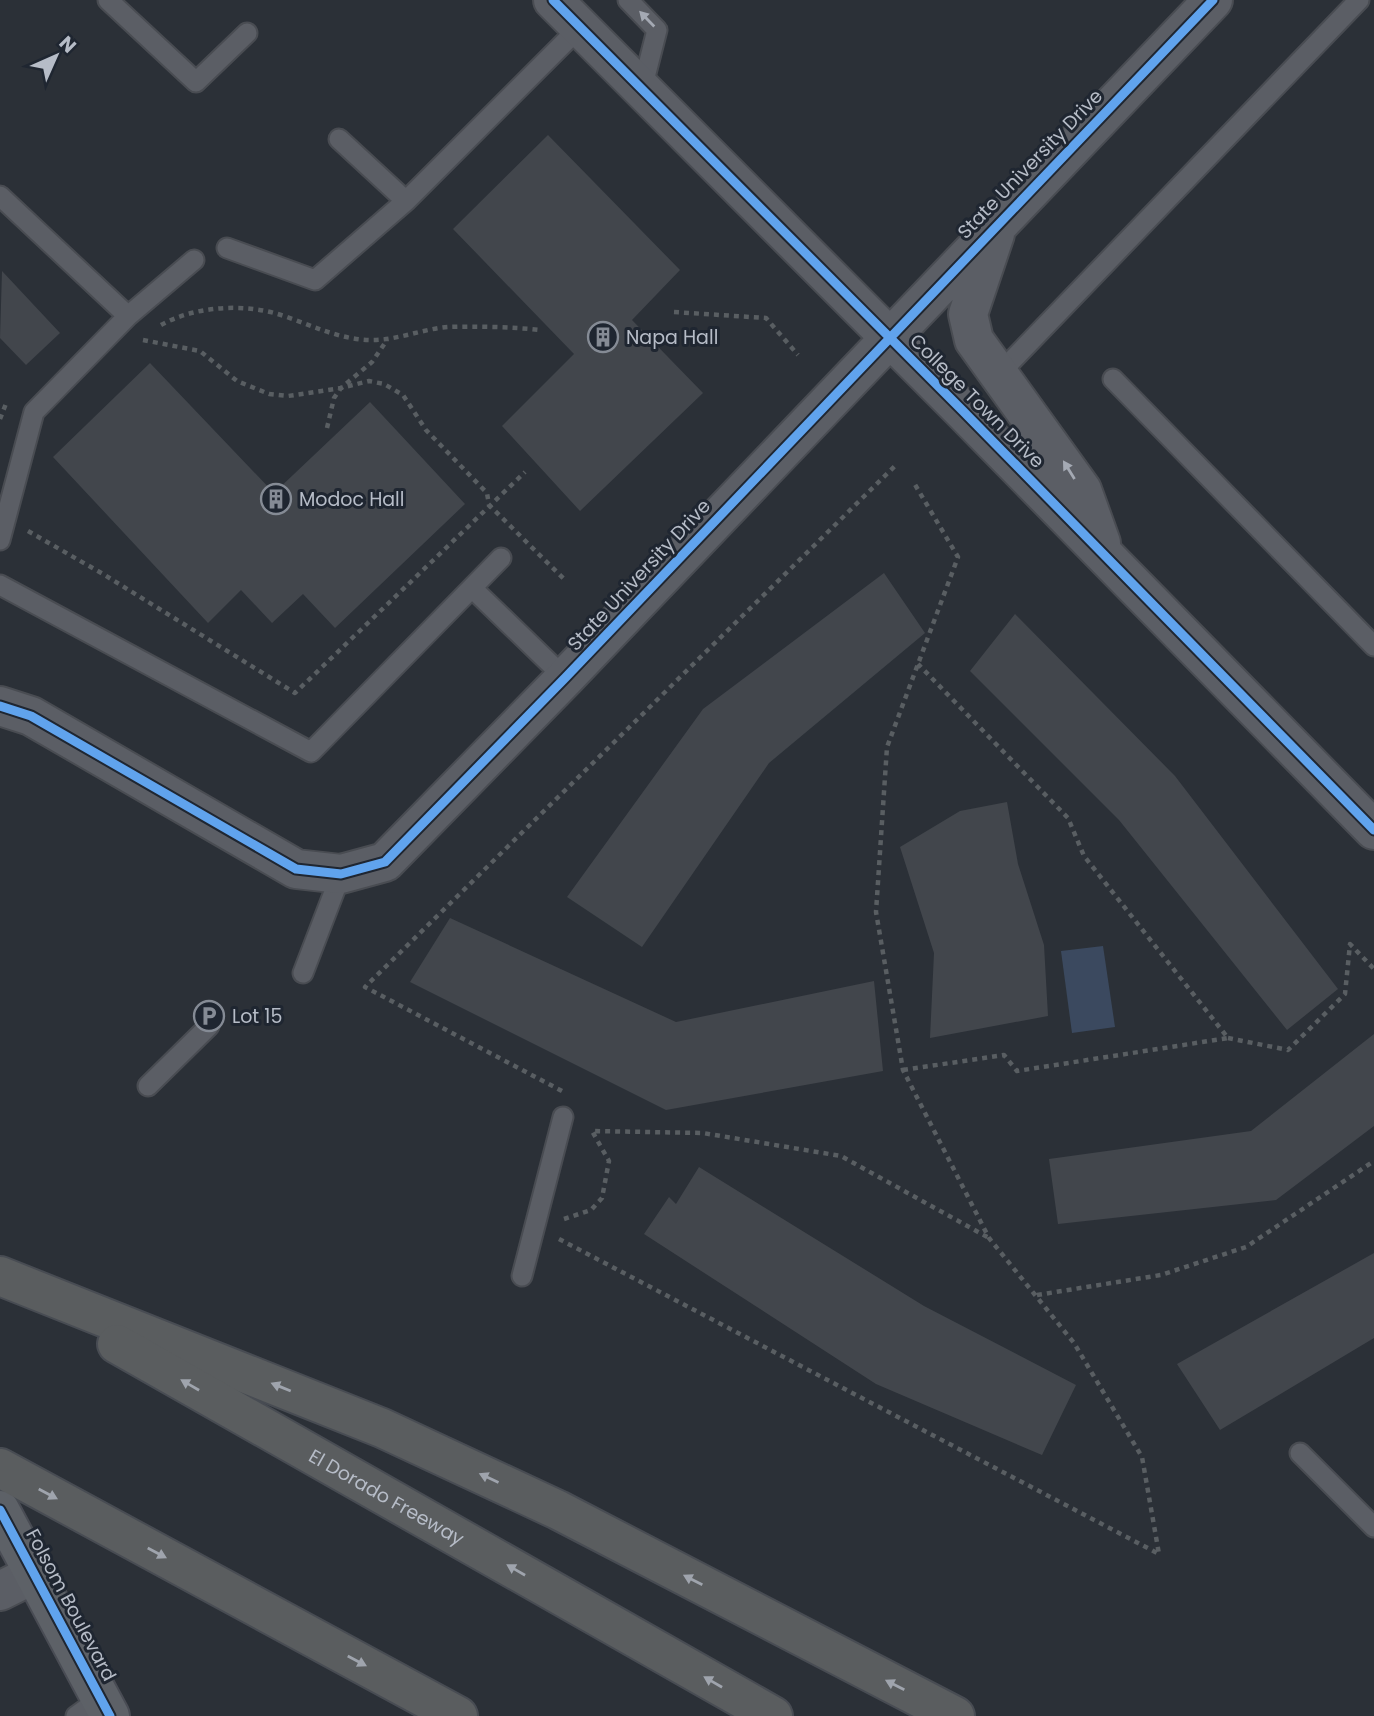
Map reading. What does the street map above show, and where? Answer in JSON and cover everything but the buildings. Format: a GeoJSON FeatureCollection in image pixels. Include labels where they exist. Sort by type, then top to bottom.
{"type":"FeatureCollection","features":[{"type":"Feature","properties":{"kind":"highway","name":"El Dorado Freeway"},"geometry":{"type":"LineString","coordinates":[[0,1277],[773,1716]]}},
{"type":"Feature","properties":{"kind":"highway"},"geometry":{"type":"LineString","coordinates":[[0,1277],[382,1427],[558,1510],[955,1716]]}},
{"type":"Feature","properties":{"kind":"highway"},"geometry":{"type":"LineString","coordinates":[[0,1468],[458,1716]]}},
{"type":"Feature","properties":{"kind":"main road","name":"Folsom Boulevard"},"geometry":{"type":"LineString","coordinates":[[0,1510],[36,1573],[96,1710]]}},
{"type":"Feature","properties":{"kind":"street","name":"College Town Drive"},"geometry":{"type":"LineString","coordinates":[[553,0],[1105,555],[1374,830]]}},
{"type":"Feature","properties":{"kind":"street","name":"State University Drive"},"geometry":{"type":"LineString","coordinates":[[0,706],[31,716],[296,869],[341,874],[385,862],[565,678],[888,337],[1213,0]]}},
{"type":"Feature","properties":{"kind":"street"},"geometry":{"type":"LineString","coordinates":[[1000,220],[983,263],[968,314],[974,340],[1082,490],[1105,555]]}},
{"type":"Feature","properties":{"kind":"street","name":"Folsom Boulevard"},"geometry":{"type":"LineString","coordinates":[[0,1591],[36,1573]]}},
{"type":"Feature","properties":{"kind":"lane"},"geometry":{"type":"LineString","coordinates":[[108,0],[196,82],[247,33]]}},
{"type":"Feature","properties":{"kind":"lane"},"geometry":{"type":"LineString","coordinates":[[628,0],[657,30],[642,89]]}},
{"type":"Feature","properties":{"kind":"lane"},"geometry":{"type":"LineString","coordinates":[[999,374],[1359,0]]}},
{"type":"Feature","properties":{"kind":"lane"},"geometry":{"type":"LineString","coordinates":[[227,248],[315,280],[406,201],[580,27]]}},
{"type":"Feature","properties":{"kind":"lane"},"geometry":{"type":"LineString","coordinates":[[339,139],[406,201]]}},
{"type":"Feature","properties":{"kind":"lane"},"geometry":{"type":"LineString","coordinates":[[0,196],[128,316]]}},
{"type":"Feature","properties":{"kind":"lane"},"geometry":{"type":"LineString","coordinates":[[0,540],[34,412],[128,316],[194,260]]}},
{"type":"Feature","properties":{"kind":"lane"},"geometry":{"type":"LineString","coordinates":[[1113,379],[1374,646]]}},
{"type":"Feature","properties":{"kind":"lane"},"geometry":{"type":"LineString","coordinates":[[0,585],[311,752],[501,558]]}},
{"type":"Feature","properties":{"kind":"lane"},"geometry":{"type":"LineString","coordinates":[[472,588],[565,678]]}},
{"type":"Feature","properties":{"kind":"lane"},"geometry":{"type":"LineString","coordinates":[[303,973],[341,874]]}},
{"type":"Feature","properties":{"kind":"lane"},"geometry":{"type":"LineString","coordinates":[[148,1086],[209,1027]]}},
{"type":"Feature","properties":{"kind":"lane"},"geometry":{"type":"LineString","coordinates":[[522,1276],[565,1107]]}},
{"type":"Feature","properties":{"kind":"lane"},"geometry":{"type":"LineString","coordinates":[[1300,1453],[1374,1527]]}},
{"type":"Feature","properties":{"kind":"path"},"geometry":{"type":"LineString","coordinates":[[540,330],[448,327],[387,340],[342,337],[278,314],[223,308],[171,319],[142,340],[200,351],[237,381],[269,394],[308,395],[369,381],[384,384],[403,394],[426,430],[487,493],[489,505],[565,580]]}},
{"type":"Feature","properties":{"kind":"path"},"geometry":{"type":"LineString","coordinates":[[674,312],[766,318],[797,355]]}},
{"type":"Feature","properties":{"kind":"path"},"geometry":{"type":"LineString","coordinates":[[327,428],[334,398],[341,388],[372,362],[387,340]]}},
{"type":"Feature","properties":{"kind":"path"},"geometry":{"type":"LineString","coordinates":[[565,1107],[559,1087],[365,987],[897,464]]}},
{"type":"Feature","properties":{"kind":"path"},"geometry":{"type":"LineString","coordinates":[[6,515],[36,537],[72,555],[295,693],[303,689],[525,472]]}},
{"type":"Feature","properties":{"kind":"path"},"geometry":{"type":"LineString","coordinates":[[584,1120],[609,1161],[602,1198],[591,1210],[565,1216],[557,1238],[1159,1554],[1142,1457],[1074,1343],[989,1238],[903,1070],[876,912],[887,747],[958,557],[914,483]]}},
{"type":"Feature","properties":{"kind":"path"},"geometry":{"type":"LineString","coordinates":[[918,664],[1068,818],[1084,856],[1228,1038]]}},
{"type":"Feature","properties":{"kind":"path"},"geometry":{"type":"LineString","coordinates":[[903,1070],[1003,1055],[1017,1072],[1228,1038],[1288,1050],[1345,994],[1350,944],[1374,969]]}},
{"type":"Feature","properties":{"kind":"path"},"geometry":{"type":"LineString","coordinates":[[592,1131],[703,1133],[841,1156],[989,1238]]}},
{"type":"Feature","properties":{"kind":"path"},"geometry":{"type":"LineString","coordinates":[[1036,1296],[1161,1275],[1246,1247],[1374,1161]]}},
{"type":"Feature","properties":{"kind":"water"},"geometry":{"type":"Polygon","coordinates":[[[1103,946],[1115,1027],[1072,1033],[1061,951],[1103,946]]]}},
{"type":"Feature","properties":{"kind":"cycle path"},"geometry":{"type":"LineString","coordinates":[[553,0],[963,411],[1374,830]]}},
{"type":"Feature","properties":{"kind":"cycle path"},"geometry":{"type":"LineString","coordinates":[[0,706],[31,716],[296,869],[341,874],[385,862],[565,678],[1213,0]]}},
{"type":"Feature","properties":{"kind":"cycle path"},"geometry":{"type":"LineString","coordinates":[[0,1510],[110,1716]]}},
{"type":"Feature","properties":{"kind":"place","name":"Napa Hall"},"geometry":{"type":"Point","coordinates":[603,337]}},
{"type":"Feature","properties":{"kind":"place","name":"Modoc Hall"},"geometry":{"type":"Point","coordinates":[276,499]}},
{"type":"Feature","properties":{"kind":"place","name":"Lot 15"},"geometry":{"type":"Point","coordinates":[209,1016]}}]}
